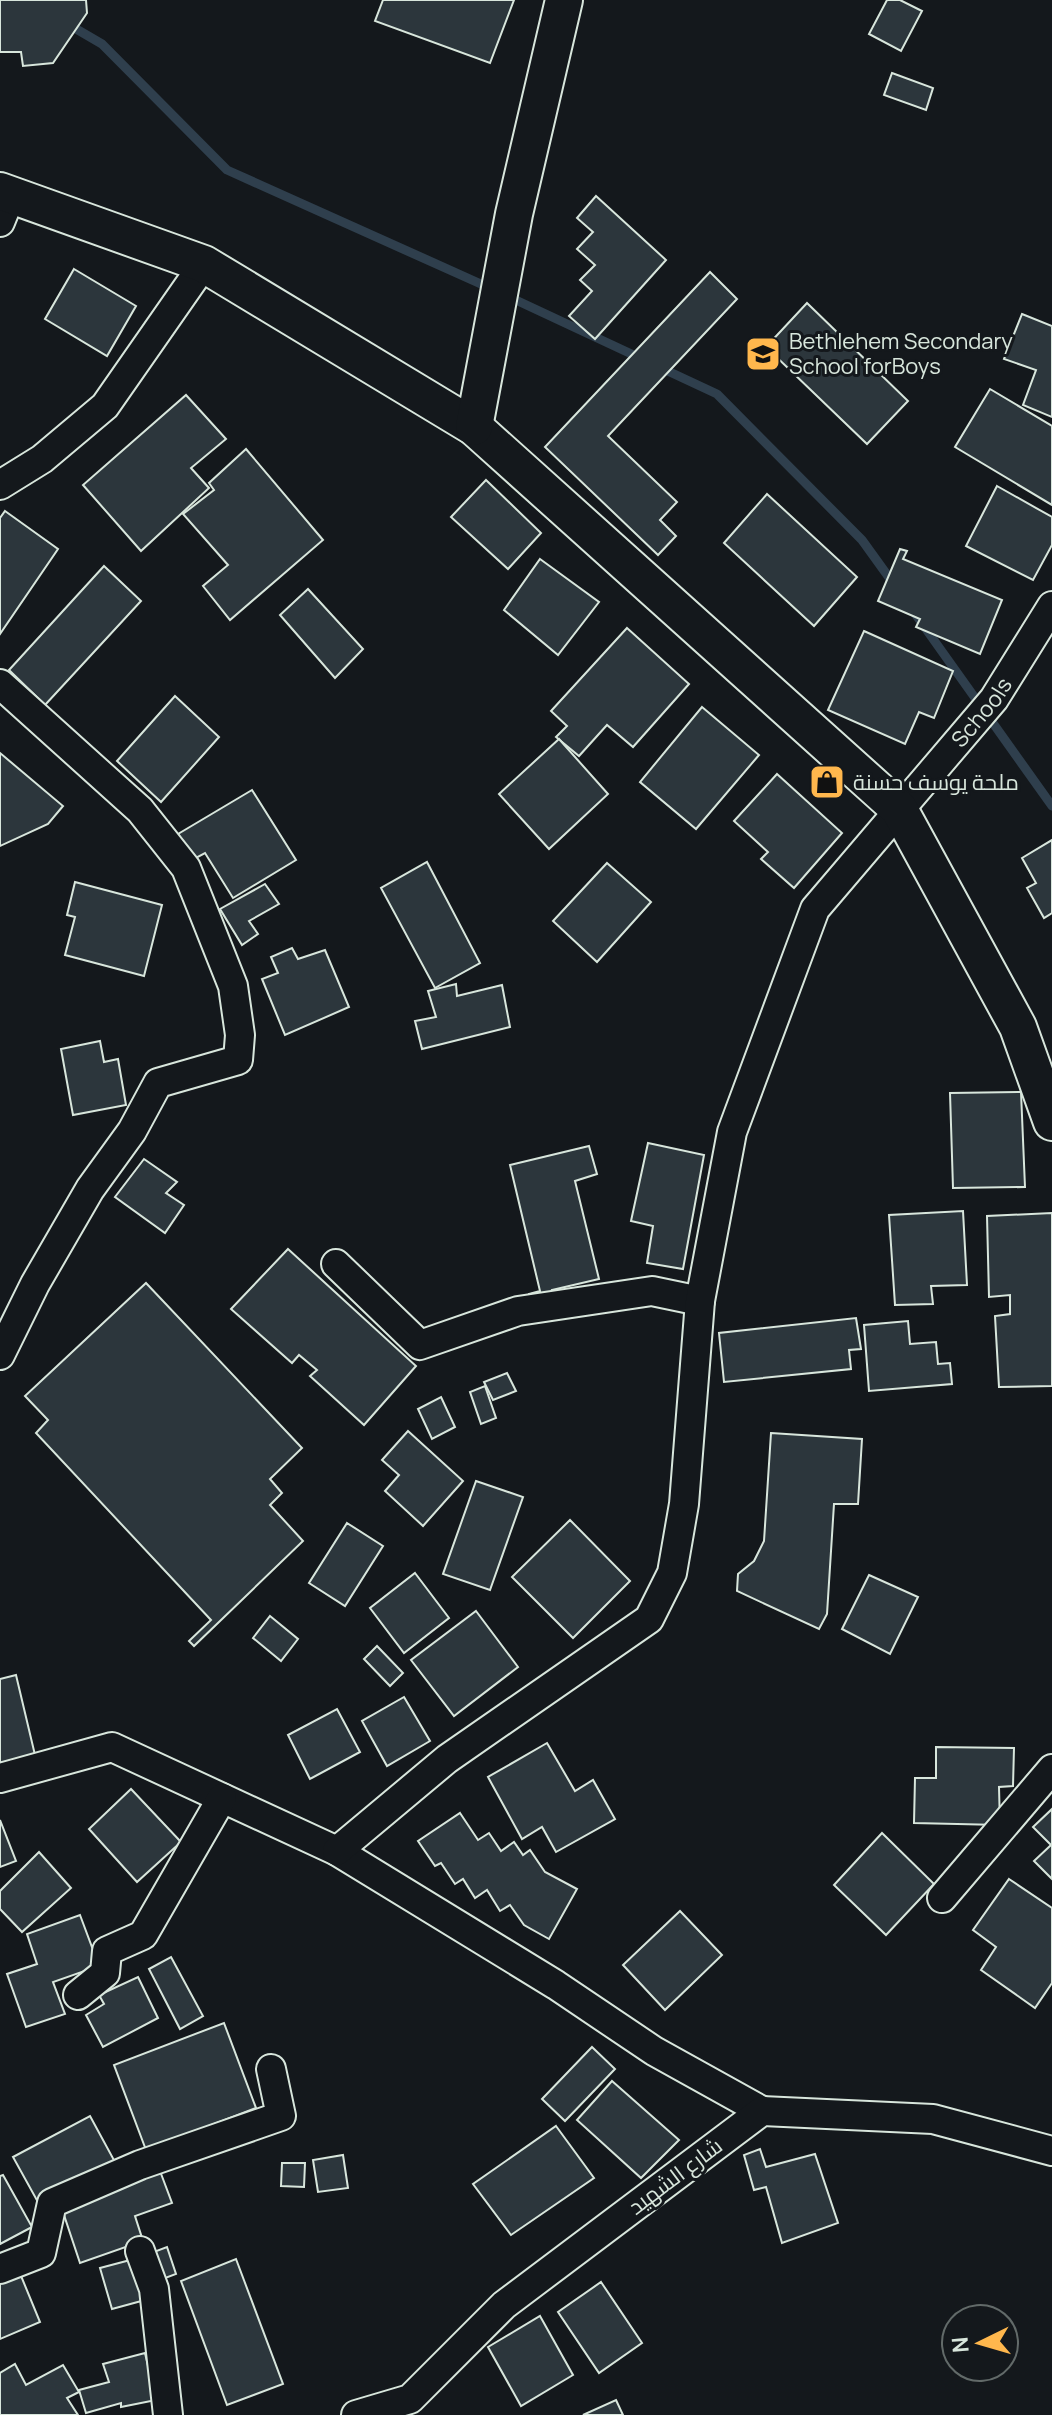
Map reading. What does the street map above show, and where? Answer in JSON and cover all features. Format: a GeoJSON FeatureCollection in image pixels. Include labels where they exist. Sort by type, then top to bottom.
{"type":"FeatureCollection","features":[{"type":"Feature","properties":{"kind":"street"},"geometry":{"type":"LineString","coordinates":[[474,427],[514,214],[564,0]]}},
{"type":"Feature","properties":{"kind":"street"},"geometry":{"type":"LineString","coordinates":[[4,203],[204,264],[474,427],[899,809],[1018,1027],[1052,1122]]}},
{"type":"Feature","properties":{"kind":"street"},"geometry":{"type":"LineString","coordinates":[[0,485],[42,459],[105,406],[204,264]]}},
{"type":"Feature","properties":{"kind":"street","name":"Schools"},"geometry":{"type":"LineString","coordinates":[[337,1851],[447,1759],[649,1619],[672,1573],[684,1504],[700,1301],[732,1132],[815,909],[994,699],[1052,606]]}},
{"type":"Feature","properties":{"kind":"street"},"geometry":{"type":"LineString","coordinates":[[0,684],[140,810],[186,868],[233,986],[240,1035],[238,1060],[158,1083],[132,1131],[90,1189],[35,1284],[0,1355]]}},
{"type":"Feature","properties":{"kind":"street"},"geometry":{"type":"LineString","coordinates":[[336,1264],[420,1345],[518,1311],[652,1291],[700,1301]]}},
{"type":"Feature","properties":{"kind":"street"},"geometry":{"type":"LineString","coordinates":[[0,1778],[112,1747],[337,1851],[556,1985],[654,2051],[762,2111],[933,2119],[1052,2151]]}},
{"type":"Feature","properties":{"kind":"street"},"geometry":{"type":"LineString","coordinates":[[942,1898],[1052,1769]]}},
{"type":"Feature","properties":{"kind":"street"},"geometry":{"type":"LineString","coordinates":[[78,1995],[105,1973],[107,1951],[143,1935],[222,1798]]}},
{"type":"Feature","properties":{"kind":"street"},"geometry":{"type":"LineString","coordinates":[[0,2269],[41,2253],[52,2203],[140,2165],[281,2116],[271,2069]]}},
{"type":"Feature","properties":{"kind":"street","name":"شارع الشهيد"},"geometry":{"type":"LineString","coordinates":[[356,2415],[410,2399],[504,2305],[762,2111]]}},
{"type":"Feature","properties":{"kind":"street"},"geometry":{"type":"LineString","coordinates":[[140,2251],[154,2289],[168,2415]]}},
{"type":"Feature","properties":{"kind":"building"},"geometry":{"type":"Polygon","coordinates":[[[0,0],[86,0],[87,13],[53,63],[23,66],[21,52],[0,52],[0,0]]]}},
{"type":"Feature","properties":{"kind":"building"},"geometry":{"type":"Polygon","coordinates":[[[383,0],[514,0],[490,63],[375,21],[383,0]]]}},
{"type":"Feature","properties":{"kind":"building"},"geometry":{"type":"Polygon","coordinates":[[[887,0],[900,0],[922,11],[901,51],[869,34],[887,0]]]}},
{"type":"Feature","properties":{"kind":"building"},"geometry":{"type":"Polygon","coordinates":[[[892,73],[933,88],[926,110],[884,95],[892,73]]]}},
{"type":"Feature","properties":{"kind":"building"},"geometry":{"type":"Polygon","coordinates":[[[596,196],[666,260],[595,339],[569,316],[592,291],[580,280],[595,265],[577,249],[593,232],[577,218],[596,196]]]}},
{"type":"Feature","properties":{"kind":"building"},"geometry":{"type":"Polygon","coordinates":[[[74,269],[136,306],[107,356],[45,319],[74,269]]]}},
{"type":"Feature","properties":{"kind":"building"},"geometry":{"type":"Polygon","coordinates":[[[710,272],[737,299],[608,436],[677,502],[660,520],[676,536],[658,555],[545,447],[710,272]]]}},
{"type":"Feature","properties":{"kind":"building"},"geometry":{"type":"Polygon","coordinates":[[[807,303],[908,401],[867,444],[766,347],[807,303]]]}},
{"type":"Feature","properties":{"kind":"building"},"geometry":{"type":"Polygon","coordinates":[[[1022,314],[1052,326],[1052,417],[1023,405],[1036,370],[1004,359],[1022,314]]]}},
{"type":"Feature","properties":{"kind":"building"},"geometry":{"type":"Polygon","coordinates":[[[990,389],[1052,426],[1052,505],[955,447],[990,389]]]}},
{"type":"Feature","properties":{"kind":"building"},"geometry":{"type":"Polygon","coordinates":[[[186,395],[226,439],[191,468],[209,488],[141,551],[83,485],[186,395]]]}},
{"type":"Feature","properties":{"kind":"building"},"geometry":{"type":"Polygon","coordinates":[[[246,449],[323,540],[230,620],[203,586],[228,565],[183,514],[214,490],[209,483],[246,449]]]}},
{"type":"Feature","properties":{"kind":"building"},"geometry":{"type":"Polygon","coordinates":[[[486,480],[541,533],[508,569],[451,517],[486,480]]]}},
{"type":"Feature","properties":{"kind":"building"},"geometry":{"type":"Polygon","coordinates":[[[997,486],[1052,517],[1052,545],[1033,580],[966,546],[997,486]]]}},
{"type":"Feature","properties":{"kind":"building"},"geometry":{"type":"Polygon","coordinates":[[[767,494],[857,577],[814,626],[724,543],[767,494]]]}},
{"type":"Feature","properties":{"kind":"building"},"geometry":{"type":"Polygon","coordinates":[[[5,511],[58,549],[0,634],[0,518],[5,511]]]}},
{"type":"Feature","properties":{"kind":"building"},"geometry":{"type":"Polygon","coordinates":[[[900,549],[907,551],[903,559],[1002,600],[980,654],[916,627],[920,619],[878,601],[900,549]]]}},
{"type":"Feature","properties":{"kind":"building"},"geometry":{"type":"Polygon","coordinates":[[[540,559],[599,602],[558,655],[504,610],[540,559]]]}},
{"type":"Feature","properties":{"kind":"building"},"geometry":{"type":"Polygon","coordinates":[[[104,566],[141,601],[45,705],[9,670],[104,566]]]}},
{"type":"Feature","properties":{"kind":"building"},"geometry":{"type":"Polygon","coordinates":[[[308,589],[363,649],[335,678],[280,615],[308,589]]]}},
{"type":"Feature","properties":{"kind":"building"},"geometry":{"type":"Polygon","coordinates":[[[627,628],[689,684],[633,747],[607,725],[579,756],[556,737],[567,726],[551,711],[627,628]]]}},
{"type":"Feature","properties":{"kind":"building"},"geometry":{"type":"Polygon","coordinates":[[[864,631],[953,671],[934,718],[919,712],[905,744],[828,710],[864,631]]]}},
{"type":"Feature","properties":{"kind":"building"},"geometry":{"type":"Polygon","coordinates":[[[175,696],[219,737],[161,802],[117,761],[175,696]]]}},
{"type":"Feature","properties":{"kind":"building"},"geometry":{"type":"Polygon","coordinates":[[[702,707],[759,755],[696,829],[640,782],[702,707]]]}},
{"type":"Feature","properties":{"kind":"building"},"geometry":{"type":"Polygon","coordinates":[[[559,739],[608,794],[549,849],[499,794],[559,739]]]}},
{"type":"Feature","properties":{"kind":"building"},"geometry":{"type":"Polygon","coordinates":[[[0,753],[63,806],[48,824],[0,846],[0,753]]]}},
{"type":"Feature","properties":{"kind":"building"},"geometry":{"type":"Polygon","coordinates":[[[777,774],[842,833],[794,888],[761,859],[768,852],[734,821],[777,774]]]}},
{"type":"Feature","properties":{"kind":"building"},"geometry":{"type":"Polygon","coordinates":[[[252,790],[296,860],[233,898],[205,853],[194,859],[178,834],[252,790]]]}},
{"type":"Feature","properties":{"kind":"building"},"geometry":{"type":"Polygon","coordinates":[[[1052,840],[1052,913],[1044,918],[1027,888],[1036,883],[1022,858],[1052,840]]]}},
{"type":"Feature","properties":{"kind":"building"},"geometry":{"type":"Polygon","coordinates":[[[427,862],[480,963],[435,988],[381,888],[427,862]]]}},
{"type":"Feature","properties":{"kind":"building"},"geometry":{"type":"Polygon","coordinates":[[[607,863],[651,902],[597,962],[553,921],[607,863]]]}},
{"type":"Feature","properties":{"kind":"building"},"geometry":{"type":"Polygon","coordinates":[[[75,882],[162,905],[144,976],[65,955],[75,917],[67,915],[75,882]]]}},
{"type":"Feature","properties":{"kind":"building"},"geometry":{"type":"Polygon","coordinates":[[[265,884],[279,904],[249,921],[258,934],[242,945],[220,909],[265,884]]]}},
{"type":"Feature","properties":{"kind":"building"},"geometry":{"type":"Polygon","coordinates":[[[292,948],[298,959],[325,950],[349,1007],[285,1035],[262,979],[278,973],[271,957],[292,948]]]}},
{"type":"Feature","properties":{"kind":"building"},"geometry":{"type":"Polygon","coordinates":[[[456,984],[457,996],[502,985],[510,1027],[422,1049],[415,1021],[436,1017],[428,991],[456,984]]]}},
{"type":"Feature","properties":{"kind":"building"},"geometry":{"type":"Polygon","coordinates":[[[100,1041],[104,1062],[118,1059],[126,1105],[73,1115],[61,1049],[100,1041]]]}},
{"type":"Feature","properties":{"kind":"building"},"geometry":{"type":"Polygon","coordinates":[[[1021,1092],[1025,1187],[953,1188],[950,1093],[1021,1092]]]}},
{"type":"Feature","properties":{"kind":"building"},"geometry":{"type":"Polygon","coordinates":[[[648,1143],[704,1155],[683,1269],[647,1263],[653,1226],[631,1221],[648,1143]]]}},
{"type":"Feature","properties":{"kind":"building"},"geometry":{"type":"Polygon","coordinates":[[[589,1146],[597,1174],[575,1181],[599,1279],[552,1290],[555,1302],[530,1306],[529,1294],[540,1291],[510,1165],[589,1146]]]}},
{"type":"Feature","properties":{"kind":"building"},"geometry":{"type":"Polygon","coordinates":[[[144,1159],[177,1182],[166,1193],[184,1205],[165,1233],[115,1197],[144,1159]]]}},
{"type":"Feature","properties":{"kind":"building"},"geometry":{"type":"Polygon","coordinates":[[[963,1211],[967,1285],[931,1286],[933,1304],[895,1305],[889,1215],[963,1211]]]}},
{"type":"Feature","properties":{"kind":"building"},"geometry":{"type":"Polygon","coordinates":[[[1052,1213],[1052,1386],[999,1387],[995,1316],[1010,1314],[1010,1295],[989,1297],[987,1216],[1052,1213]]]}},
{"type":"Feature","properties":{"kind":"building"},"geometry":{"type":"Polygon","coordinates":[[[288,1249],[416,1366],[364,1425],[310,1376],[317,1370],[299,1355],[292,1363],[231,1309],[288,1249]]]}},
{"type":"Feature","properties":{"kind":"building"},"geometry":{"type":"Polygon","coordinates":[[[146,1283],[302,1448],[270,1479],[282,1493],[270,1505],[303,1541],[194,1646],[189,1641],[211,1620],[36,1433],[48,1420],[25,1396],[146,1283]]]}},
{"type":"Feature","properties":{"kind":"building"},"geometry":{"type":"Polygon","coordinates":[[[856,1318],[861,1349],[849,1350],[851,1369],[724,1382],[719,1333],[856,1318]]]}},
{"type":"Feature","properties":{"kind":"building"},"geometry":{"type":"Polygon","coordinates":[[[908,1321],[910,1344],[936,1342],[938,1364],[950,1363],[952,1384],[869,1391],[864,1325],[908,1321]]]}},
{"type":"Feature","properties":{"kind":"building"},"geometry":{"type":"Polygon","coordinates":[[[507,1373],[516,1391],[493,1400],[484,1382],[507,1373]]]}},
{"type":"Feature","properties":{"kind":"building"},"geometry":{"type":"Polygon","coordinates":[[[485,1386],[496,1418],[481,1424],[470,1392],[485,1386]]]}},
{"type":"Feature","properties":{"kind":"building"},"geometry":{"type":"Polygon","coordinates":[[[441,1397],[455,1427],[432,1439],[418,1409],[441,1397]]]}},
{"type":"Feature","properties":{"kind":"building"},"geometry":{"type":"Polygon","coordinates":[[[408,1431],[463,1481],[423,1526],[385,1491],[399,1475],[382,1460],[408,1431]]]}},
{"type":"Feature","properties":{"kind":"building"},"geometry":{"type":"Polygon","coordinates":[[[771,1433],[862,1439],[858,1504],[834,1504],[827,1614],[819,1629],[737,1591],[738,1574],[754,1561],[764,1541],[771,1433]]]}},
{"type":"Feature","properties":{"kind":"building"},"geometry":{"type":"Polygon","coordinates":[[[476,1481],[523,1497],[490,1590],[443,1574],[476,1481]]]}},
{"type":"Feature","properties":{"kind":"building"},"geometry":{"type":"Polygon","coordinates":[[[570,1520],[630,1581],[573,1638],[512,1577],[570,1520]]]}},
{"type":"Feature","properties":{"kind":"building"},"geometry":{"type":"Polygon","coordinates":[[[347,1523],[383,1546],[345,1606],[309,1583],[347,1523]]]}},
{"type":"Feature","properties":{"kind":"building"},"geometry":{"type":"Polygon","coordinates":[[[415,1573],[449,1618],[404,1653],[370,1608],[415,1573]]]}},
{"type":"Feature","properties":{"kind":"building"},"geometry":{"type":"Polygon","coordinates":[[[869,1575],[918,1597],[890,1654],[842,1629],[869,1575]]]}},
{"type":"Feature","properties":{"kind":"building"},"geometry":{"type":"Polygon","coordinates":[[[476,1611],[518,1667],[454,1716],[411,1660],[476,1611]]]}},
{"type":"Feature","properties":{"kind":"building"},"geometry":{"type":"Polygon","coordinates":[[[270,1616],[298,1639],[281,1661],[253,1638],[270,1616]]]}},
{"type":"Feature","properties":{"kind":"building"},"geometry":{"type":"Polygon","coordinates":[[[377,1646],[403,1673],[390,1686],[364,1659],[377,1646]]]}},
{"type":"Feature","properties":{"kind":"building"},"geometry":{"type":"Polygon","coordinates":[[[16,1675],[35,1755],[0,1763],[0,1679],[16,1675]]]}},
{"type":"Feature","properties":{"kind":"building"},"geometry":{"type":"Polygon","coordinates":[[[404,1697],[430,1741],[387,1766],[362,1721],[404,1697]]]}},
{"type":"Feature","properties":{"kind":"building"},"geometry":{"type":"Polygon","coordinates":[[[337,1709],[360,1752],[310,1779],[288,1735],[337,1709]]]}},
{"type":"Feature","properties":{"kind":"building"},"geometry":{"type":"Polygon","coordinates":[[[547,1743],[575,1791],[593,1780],[615,1819],[556,1852],[542,1827],[522,1839],[488,1777],[547,1743]]]}},
{"type":"Feature","properties":{"kind":"building"},"geometry":{"type":"Polygon","coordinates":[[[936,1747],[1014,1748],[1013,1786],[999,1787],[1000,1825],[914,1823],[915,1778],[936,1778],[936,1747]]]}},
{"type":"Feature","properties":{"kind":"building"},"geometry":{"type":"Polygon","coordinates":[[[131,1789],[181,1842],[137,1882],[89,1829],[131,1789]]]}},
{"type":"Feature","properties":{"kind":"building"},"geometry":{"type":"Polygon","coordinates":[[[1052,1809],[1052,1879],[1034,1861],[1051,1845],[1033,1827],[1052,1809]]]}},
{"type":"Feature","properties":{"kind":"building"},"geometry":{"type":"Polygon","coordinates":[[[460,1813],[478,1840],[489,1833],[501,1851],[514,1842],[523,1855],[530,1850],[545,1872],[577,1889],[549,1939],[524,1925],[510,1905],[500,1911],[487,1890],[475,1898],[463,1879],[455,1884],[441,1863],[435,1866],[418,1841],[460,1813]]]}},
{"type":"Feature","properties":{"kind":"building"},"geometry":{"type":"Polygon","coordinates":[[[0,1820],[16,1861],[0,1867],[0,1820]]]}},
{"type":"Feature","properties":{"kind":"building"},"geometry":{"type":"Polygon","coordinates":[[[882,1833],[934,1884],[886,1935],[834,1885],[882,1833]]]}},
{"type":"Feature","properties":{"kind":"building"},"geometry":{"type":"Polygon","coordinates":[[[39,1852],[71,1888],[22,1932],[0,1909],[0,1891],[39,1852]]]}},
{"type":"Feature","properties":{"kind":"building"},"geometry":{"type":"Polygon","coordinates":[[[1009,1879],[1052,1908],[1052,1983],[1035,2008],[981,1970],[996,1947],[973,1930],[1009,1879]]]}},
{"type":"Feature","properties":{"kind":"building"},"geometry":{"type":"Polygon","coordinates":[[[680,1911],[722,1955],[665,2010],[623,1965],[680,1911]]]}},
{"type":"Feature","properties":{"kind":"building"},"geometry":{"type":"Polygon","coordinates":[[[80,1915],[99,1966],[53,1982],[65,2014],[26,2027],[7,1974],[37,1964],[27,1934],[80,1915]]]}},
{"type":"Feature","properties":{"kind":"building"},"geometry":{"type":"Polygon","coordinates":[[[171,1957],[203,2016],[180,2029],[149,1969],[171,1957]]]}},
{"type":"Feature","properties":{"kind":"building"},"geometry":{"type":"Polygon","coordinates":[[[138,1977],[158,2018],[103,2047],[86,2015],[104,2004],[99,1995],[138,1977]]]}},
{"type":"Feature","properties":{"kind":"building"},"geometry":{"type":"Polygon","coordinates":[[[224,2023],[256,2108],[146,2150],[114,2065],[224,2023]]]}},
{"type":"Feature","properties":{"kind":"building"},"geometry":{"type":"Polygon","coordinates":[[[592,2047],[615,2069],[565,2121],[542,2099],[592,2047]]]}},
{"type":"Feature","properties":{"kind":"building"},"geometry":{"type":"Polygon","coordinates":[[[612,2081],[679,2140],[641,2178],[577,2120],[612,2081]]]}},
{"type":"Feature","properties":{"kind":"building"},"geometry":{"type":"Polygon","coordinates":[[[90,2116],[115,2162],[39,2204],[13,2157],[90,2116]]]}},
{"type":"Feature","properties":{"kind":"building"},"geometry":{"type":"Polygon","coordinates":[[[556,2126],[594,2178],[511,2235],[473,2184],[556,2126]]]}},
{"type":"Feature","properties":{"kind":"building"},"geometry":{"type":"Polygon","coordinates":[[[760,2149],[766,2167],[815,2154],[838,2223],[782,2243],[766,2187],[754,2190],[744,2155],[760,2149]]]}},
{"type":"Feature","properties":{"kind":"building"},"geometry":{"type":"Polygon","coordinates":[[[343,2155],[348,2188],[318,2192],[313,2160],[343,2155]]]}},
{"type":"Feature","properties":{"kind":"building"},"geometry":{"type":"Polygon","coordinates":[[[282,2163],[305,2163],[304,2187],[281,2186],[282,2163]]]}},
{"type":"Feature","properties":{"kind":"building"},"geometry":{"type":"Polygon","coordinates":[[[160,2171],[172,2203],[135,2216],[143,2241],[80,2263],[61,2206],[160,2171]]]}},
{"type":"Feature","properties":{"kind":"building"},"geometry":{"type":"Polygon","coordinates":[[[3,2175],[32,2227],[0,2244],[0,2176],[3,2175]]]}},
{"type":"Feature","properties":{"kind":"building"},"geometry":{"type":"Polygon","coordinates":[[[167,2247],[176,2274],[160,2280],[151,2253],[167,2247]]]}},
{"type":"Feature","properties":{"kind":"building"},"geometry":{"type":"Polygon","coordinates":[[[134,2259],[145,2300],[112,2309],[100,2268],[134,2259]]]}},
{"type":"Feature","properties":{"kind":"building"},"geometry":{"type":"Polygon","coordinates":[[[236,2259],[283,2384],[227,2405],[181,2281],[236,2259]]]}},
{"type":"Feature","properties":{"kind":"building"},"geometry":{"type":"Polygon","coordinates":[[[19,2271],[40,2322],[0,2339],[0,2279],[19,2271]]]}},
{"type":"Feature","properties":{"kind":"building"},"geometry":{"type":"Polygon","coordinates":[[[601,2282],[642,2343],[599,2373],[558,2312],[601,2282]]]}},
{"type":"Feature","properties":{"kind":"building"},"geometry":{"type":"Polygon","coordinates":[[[540,2316],[573,2375],[521,2406],[488,2347],[540,2316]]]}},
{"type":"Feature","properties":{"kind":"building"},"geometry":{"type":"Polygon","coordinates":[[[145,2353],[156,2400],[121,2407],[121,2403],[86,2413],[79,2390],[109,2382],[103,2364],[145,2353]]]}},
{"type":"Feature","properties":{"kind":"building"},"geometry":{"type":"Polygon","coordinates":[[[15,2364],[26,2385],[63,2365],[79,2392],[67,2398],[78,2415],[0,2415],[0,2373],[15,2364]]]}},
{"type":"Feature","properties":{"kind":"building"},"geometry":{"type":"Polygon","coordinates":[[[616,2400],[623,2415],[583,2415],[616,2400]]]}},
{"type":"Feature","properties":{"kind":"waterway"},"geometry":{"type":"LineString","coordinates":[[66,23],[102,44],[227,170],[492,289]]}},
{"type":"Feature","properties":{"kind":"waterway"},"geometry":{"type":"LineString","coordinates":[[505,295],[640,358]]}},
{"type":"Feature","properties":{"kind":"waterway"},"geometry":{"type":"LineString","coordinates":[[657,366],[717,394],[862,540],[893,583]]}},
{"type":"Feature","properties":{"kind":"waterway"},"geometry":{"type":"LineString","coordinates":[[911,608],[1052,806]]}},
{"type":"Feature","properties":{"kind":"place","name":"Bethlehem Secondary School forBoys"},"geometry":{"type":"Point","coordinates":[763,354]}},
{"type":"Feature","properties":{"kind":"place","name":"ملحة يوسف حسنة"},"geometry":{"type":"Point","coordinates":[827,782]}}]}
